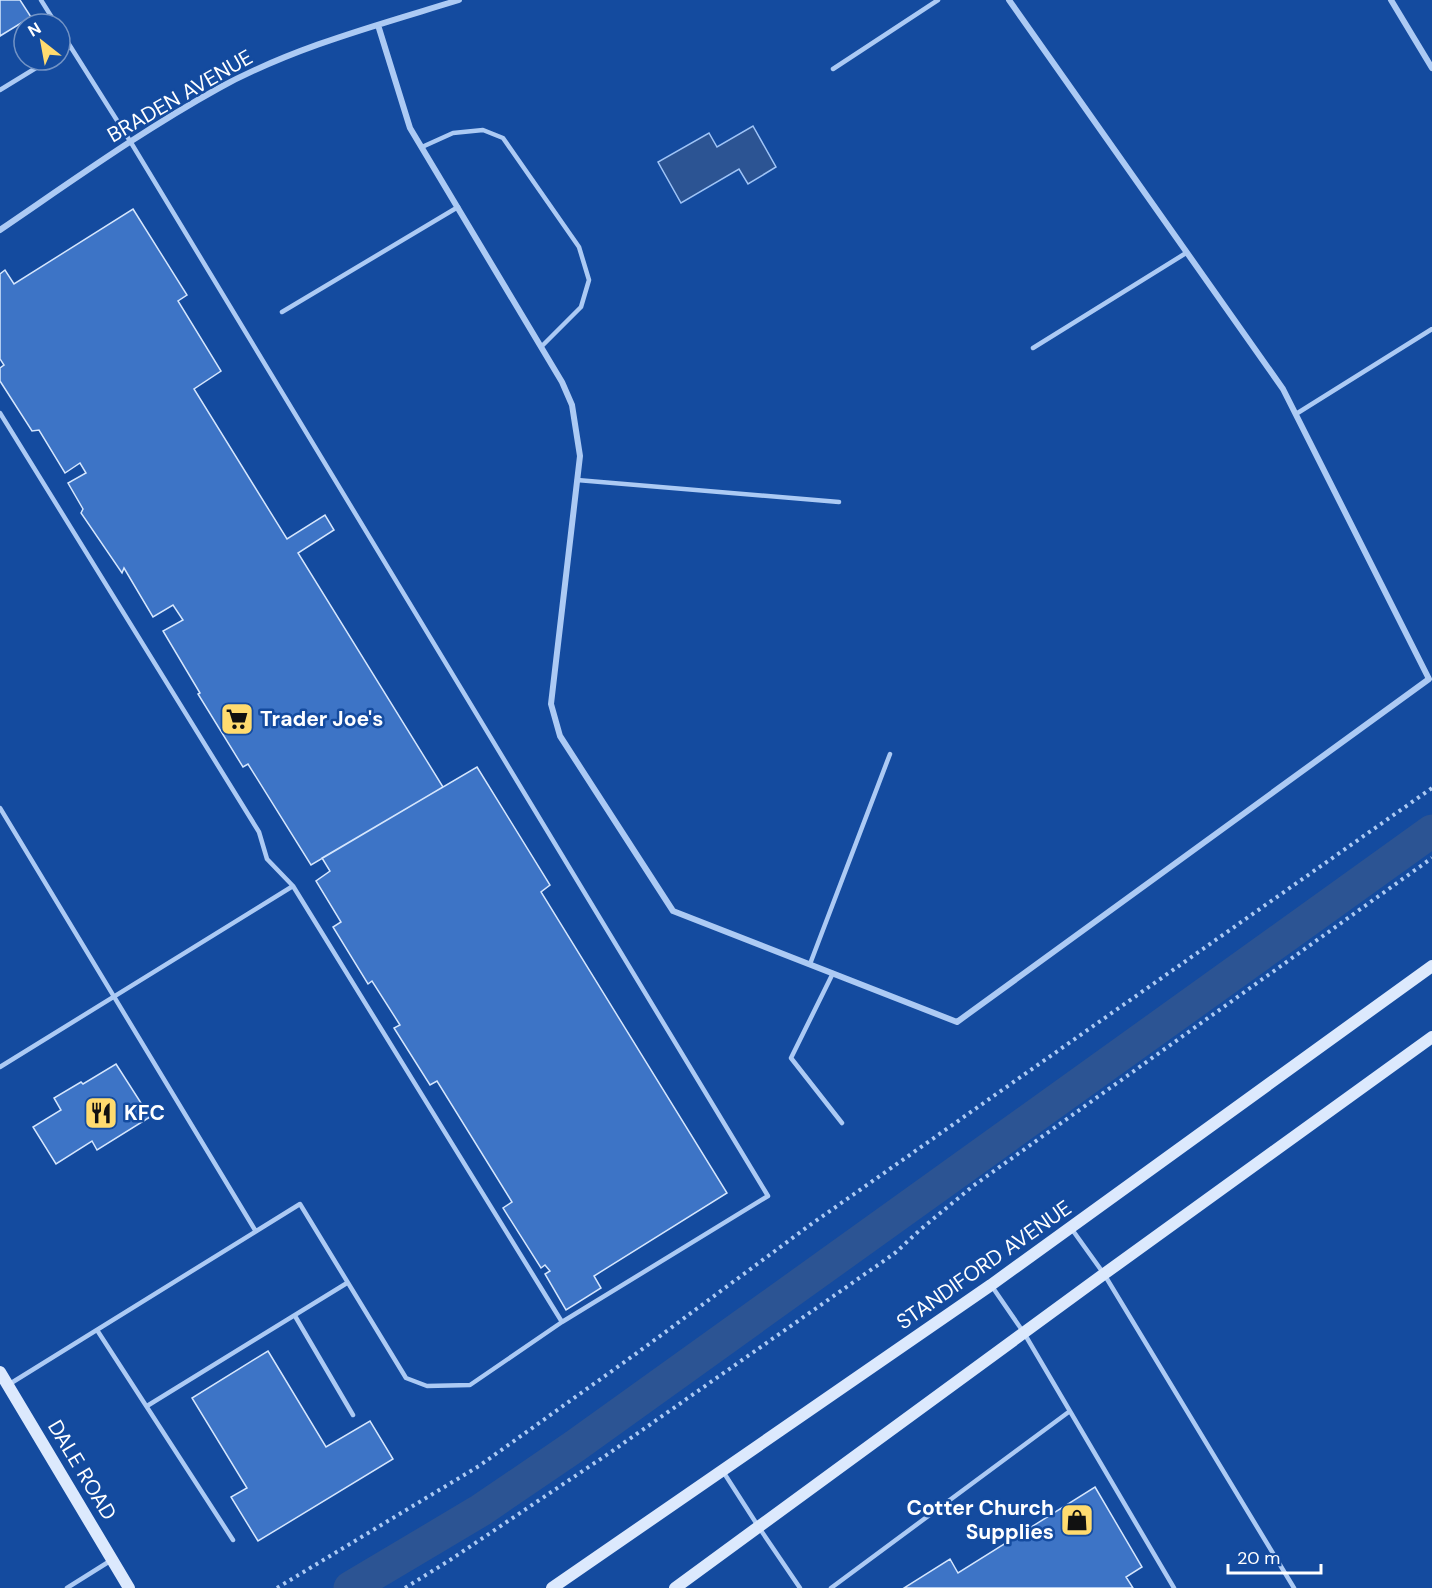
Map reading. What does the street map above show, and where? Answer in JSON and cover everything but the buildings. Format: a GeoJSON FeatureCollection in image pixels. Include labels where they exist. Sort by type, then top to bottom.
{"type":"FeatureCollection","features":[{"type":"Feature","properties":{"kind":"main road","name":"STANDIFORD AVENUE"},"geometry":{"type":"LineString","coordinates":[[552,1588],[991,1285],[1432,966]]}},
{"type":"Feature","properties":{"kind":"main road"},"geometry":{"type":"LineString","coordinates":[[675,1588],[1432,1036]]}},
{"type":"Feature","properties":{"kind":"main road","name":"DALE ROAD"},"geometry":{"type":"LineString","coordinates":[[0,1372],[129,1588]]}},
{"type":"Feature","properties":{"kind":"street","name":"BRADEN AVENUE"},"geometry":{"type":"LineString","coordinates":[[0,230],[130,141],[219,88],[260,68],[328,41],[459,0]]}},
{"type":"Feature","properties":{"kind":"street"},"geometry":{"type":"LineString","coordinates":[[378,25],[410,128],[562,382],[572,405],[580,456],[551,704],[560,736],[673,911],[957,1022],[1429,679],[1283,389],[1009,0]]}},
{"type":"Feature","properties":{"kind":"street"},"geometry":{"type":"LineString","coordinates":[[1391,0],[1432,68]]}},
{"type":"Feature","properties":{"kind":"lane"},"geometry":{"type":"LineString","coordinates":[[833,69],[938,0]]}},
{"type":"Feature","properties":{"kind":"lane"},"geometry":{"type":"LineString","coordinates":[[8,1385],[300,1204],[406,1378],[427,1386],[470,1385],[562,1322],[768,1196],[130,141],[72,49]]}},
{"type":"Feature","properties":{"kind":"lane"},"geometry":{"type":"LineString","coordinates":[[0,90],[29,72]]}},
{"type":"Feature","properties":{"kind":"lane"},"geometry":{"type":"LineString","coordinates":[[422,147],[453,133],[483,130],[502,138],[579,247],[589,280],[581,308],[541,347]]}},
{"type":"Feature","properties":{"kind":"lane"},"geometry":{"type":"LineString","coordinates":[[282,312],[458,207]]}},
{"type":"Feature","properties":{"kind":"lane"},"geometry":{"type":"LineString","coordinates":[[1033,348],[1186,253]]}},
{"type":"Feature","properties":{"kind":"lane"},"geometry":{"type":"LineString","coordinates":[[1296,414],[1432,329]]}},
{"type":"Feature","properties":{"kind":"lane"},"geometry":{"type":"LineString","coordinates":[[0,413],[259,832],[267,859],[293,886],[562,1322]]}},
{"type":"Feature","properties":{"kind":"lane"},"geometry":{"type":"LineString","coordinates":[[577,480],[839,502]]}},
{"type":"Feature","properties":{"kind":"lane"},"geometry":{"type":"LineString","coordinates":[[810,964],[890,754]]}},
{"type":"Feature","properties":{"kind":"lane"},"geometry":{"type":"LineString","coordinates":[[0,808],[255,1230]]}},
{"type":"Feature","properties":{"kind":"lane"},"geometry":{"type":"LineString","coordinates":[[0,1067],[293,886]]}},
{"type":"Feature","properties":{"kind":"lane"},"geometry":{"type":"LineString","coordinates":[[833,973],[791,1058],[842,1123]]}},
{"type":"Feature","properties":{"kind":"lane"},"geometry":{"type":"LineString","coordinates":[[1071,1227],[1104,1274],[1293,1588]]}},
{"type":"Feature","properties":{"kind":"lane"},"geometry":{"type":"LineString","coordinates":[[147,1407],[347,1283]]}},
{"type":"Feature","properties":{"kind":"lane"},"geometry":{"type":"LineString","coordinates":[[991,1285],[1024,1333],[1174,1588]]}},
{"type":"Feature","properties":{"kind":"lane"},"geometry":{"type":"LineString","coordinates":[[295,1316],[353,1415]]}},
{"type":"Feature","properties":{"kind":"lane"},"geometry":{"type":"LineString","coordinates":[[97,1329],[233,1540]]}},
{"type":"Feature","properties":{"kind":"lane"},"geometry":{"type":"LineString","coordinates":[[831,1588],[1070,1411]]}},
{"type":"Feature","properties":{"kind":"lane"},"geometry":{"type":"LineString","coordinates":[[722,1470],[800,1588]]}},
{"type":"Feature","properties":{"kind":"lane"},"geometry":{"type":"LineString","coordinates":[[67,1588],[113,1559]]}},
{"type":"Feature","properties":{"kind":"path"},"geometry":{"type":"LineString","coordinates":[[277,1588],[479,1466],[820,1218],[1432,788]]}},
{"type":"Feature","properties":{"kind":"path"},"geometry":{"type":"LineString","coordinates":[[405,1588],[598,1460],[895,1253],[974,1186],[1432,858]]}},
{"type":"Feature","properties":{"kind":"water"},"geometry":{"type":"Polygon","coordinates":[[[753,126],[776,167],[748,184],[739,169],[681,203],[658,162],[709,133],[717,147],[753,126]]]}},
{"type":"Feature","properties":{"kind":"waterway"},"geometry":{"type":"LineString","coordinates":[[350,1588],[481,1510],[575,1446],[1432,831]]}},
{"type":"Feature","properties":{"kind":"place","name":"Trader Joe's"},"geometry":{"type":"Point","coordinates":[237,719]}},
{"type":"Feature","properties":{"kind":"place","name":"KFC"},"geometry":{"type":"Point","coordinates":[101,1113]}},
{"type":"Feature","properties":{"kind":"place","name":"Cotter Church Supplies"},"geometry":{"type":"Point","coordinates":[1077,1520]}}]}
